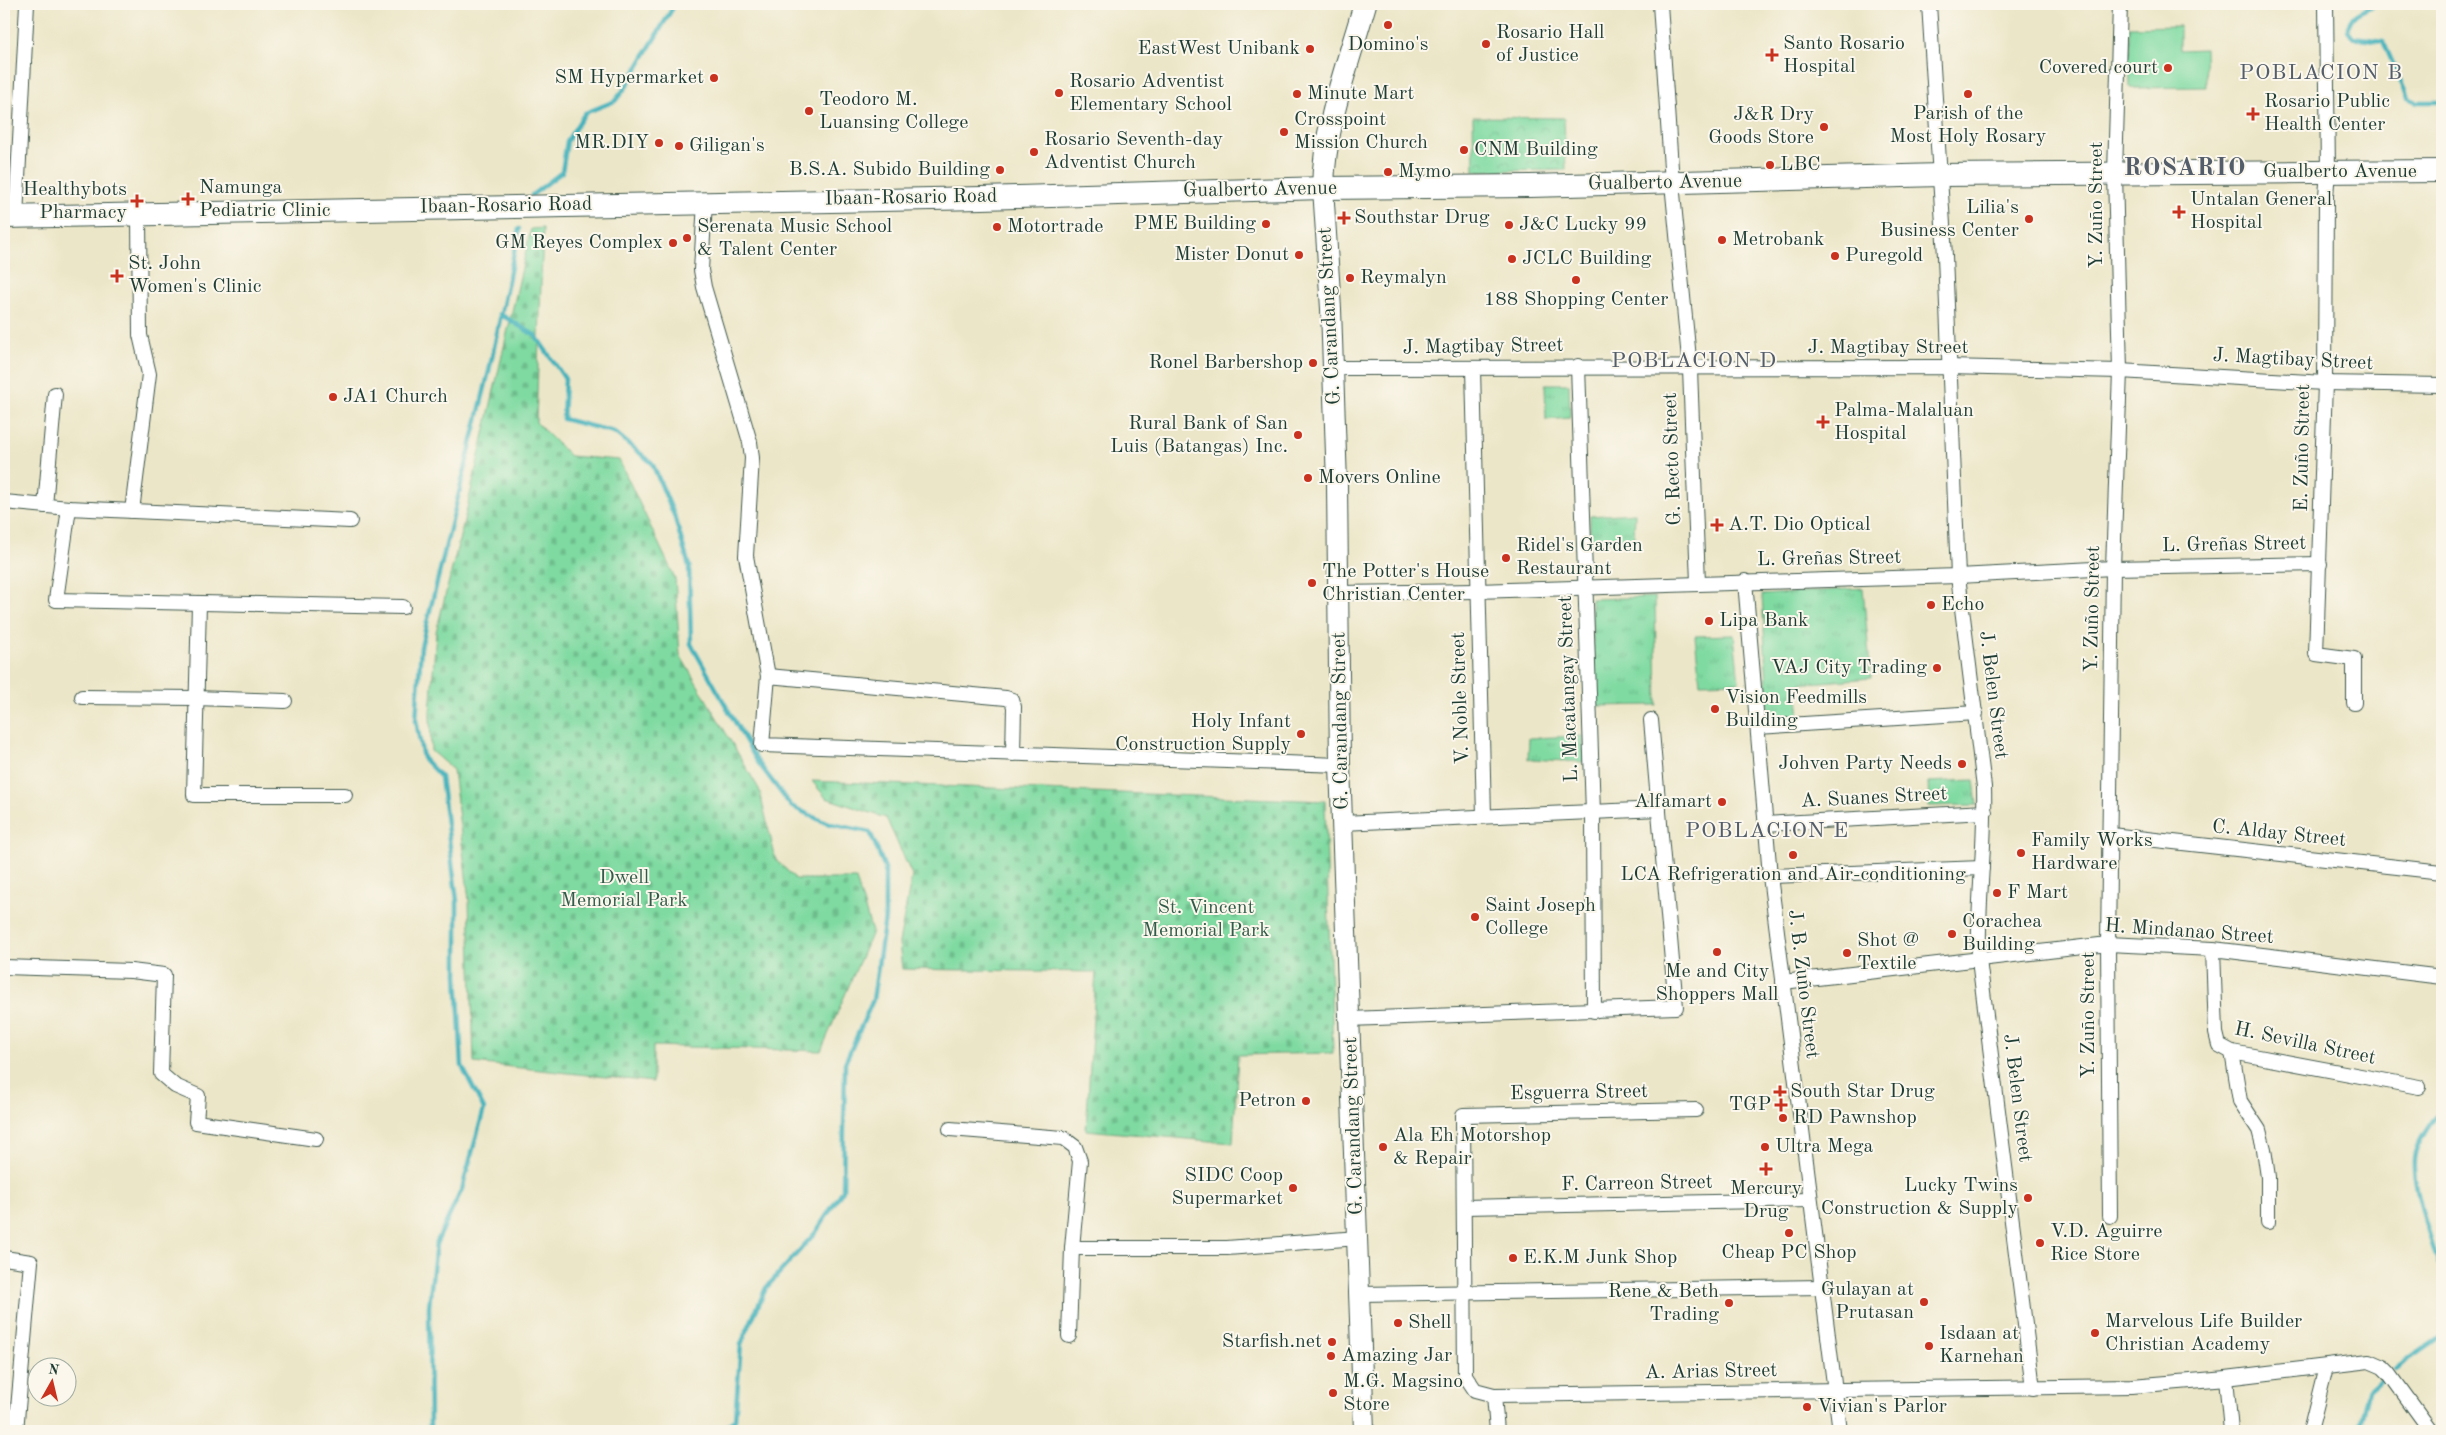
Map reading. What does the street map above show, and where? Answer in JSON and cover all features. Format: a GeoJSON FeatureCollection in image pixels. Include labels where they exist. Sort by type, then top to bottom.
{"type":"FeatureCollection","features":[{"type":"Feature","properties":{"kind":"main road","name":"G. Carandang Street"},"geometry":{"type":"LineString","coordinates":[[1364,1431],[1340,765],[1333,368],[1323,160],[1365,4]]}},
{"type":"Feature","properties":{"kind":"main road","name":"Gualberto Avenue"},"geometry":{"type":"LineString","coordinates":[[1008,196],[1940,175],[2442,171]]}},
{"type":"Feature","properties":{"kind":"main road","name":"Ibaan-Rosario Road"},"geometry":{"type":"LineString","coordinates":[[10,217],[139,216],[1008,196]]}},
{"type":"Feature","properties":{"kind":"street"},"geometry":{"type":"LineString","coordinates":[[10,217],[27,4]]}},
{"type":"Feature","properties":{"kind":"street","name":"G. Recto Street"},"geometry":{"type":"LineString","coordinates":[[1660,4],[1672,182],[1690,368],[1698,583]]}},
{"type":"Feature","properties":{"kind":"street","name":"J. Belen Street"},"geometry":{"type":"LineString","coordinates":[[1929,4],[1940,175],[1958,576],[1976,714],[1985,812],[1978,935],[1979,960],[2034,1388]]}},
{"type":"Feature","properties":{"kind":"street","name":"Y. Zuño Street"},"geometry":{"type":"LineString","coordinates":[[2110,1216],[2108,944],[2111,835],[2113,568],[2120,371],[2115,173],[2120,4]]}},
{"type":"Feature","properties":{"kind":"street","name":"E. Zuño Street"},"geometry":{"type":"LineString","coordinates":[[2326,4],[2328,172],[2326,195],[2325,383],[2316,654],[2354,659],[2354,703]]}},
{"type":"Feature","properties":{"kind":"street"},"geometry":{"type":"LineString","coordinates":[[705,202],[702,270],[704,287],[750,442],[752,458],[746,556],[768,676],[762,745],[1340,765]]}},
{"type":"Feature","properties":{"kind":"street"},"geometry":{"type":"LineString","coordinates":[[132,511],[149,374],[140,335],[139,216]]}},
{"type":"Feature","properties":{"kind":"street","name":"J. Magtibay Street"},"geometry":{"type":"LineString","coordinates":[[1333,368],[1578,366],[1690,368],[1948,367],[2120,371],[2325,383],[2442,385]]}},
{"type":"Feature","properties":{"kind":"street","name":"L. Macatangay Street"},"geometry":{"type":"LineString","coordinates":[[1578,366],[1594,813],[1594,1011]]}},
{"type":"Feature","properties":{"kind":"street","name":"V. Noble Street"},"geometry":{"type":"LineString","coordinates":[[1473,368],[1484,816]]}},
{"type":"Feature","properties":{"kind":"street"},"geometry":{"type":"LineString","coordinates":[[45,506],[55,394]]}},
{"type":"Feature","properties":{"kind":"street"},"geometry":{"type":"LineString","coordinates":[[4,502],[69,508],[350,522]]}},
{"type":"Feature","properties":{"kind":"street"},"geometry":{"type":"LineString","coordinates":[[69,508],[56,600],[199,604],[403,606]]}},
{"type":"Feature","properties":{"kind":"street","name":"L. Greñas Street"},"geometry":{"type":"LineString","coordinates":[[1338,593],[1478,591],[1745,581],[1958,576],[2113,568],[2320,564]]}},
{"type":"Feature","properties":{"kind":"street","name":"J. B. Zuño Street"},"geometry":{"type":"LineString","coordinates":[[1745,581],[1770,876],[1840,1431]]}},
{"type":"Feature","properties":{"kind":"street"},"geometry":{"type":"LineString","coordinates":[[199,604],[195,698],[194,795],[345,795]]}},
{"type":"Feature","properties":{"kind":"street"},"geometry":{"type":"LineString","coordinates":[[768,676],[1006,698],[1012,700],[1014,707],[1012,754]]}},
{"type":"Feature","properties":{"kind":"street"},"geometry":{"type":"LineString","coordinates":[[82,697],[285,701]]}},
{"type":"Feature","properties":{"kind":"street"},"geometry":{"type":"LineString","coordinates":[[1757,727],[1976,714]]}},
{"type":"Feature","properties":{"kind":"street"},"geometry":{"type":"LineString","coordinates":[[1349,1019],[1676,1008],[1651,720]]}},
{"type":"Feature","properties":{"kind":"street"},"geometry":{"type":"LineString","coordinates":[[1342,823],[1659,810]]}},
{"type":"Feature","properties":{"kind":"street","name":"A. Suanes Street"},"geometry":{"type":"LineString","coordinates":[[1765,824],[1985,812]]}},
{"type":"Feature","properties":{"kind":"street","name":"C. Alday Street"},"geometry":{"type":"LineString","coordinates":[[2111,835],[2442,872]]}},
{"type":"Feature","properties":{"kind":"street"},"geometry":{"type":"LineString","coordinates":[[1770,876],[1982,868]]}},
{"type":"Feature","properties":{"kind":"street","name":"H. Mindanao Street"},"geometry":{"type":"LineString","coordinates":[[1783,982],[2108,944],[2213,949],[2442,977]]}},
{"type":"Feature","properties":{"kind":"street","name":"H. Sevilla Street"},"geometry":{"type":"LineString","coordinates":[[2213,949],[2216,1033],[2219,1046],[2232,1052],[2418,1087]]}},
{"type":"Feature","properties":{"kind":"street"},"geometry":{"type":"LineString","coordinates":[[4,967],[131,970],[164,974],[161,1074],[175,1086],[198,1096],[196,1122],[316,1139]]}},
{"type":"Feature","properties":{"kind":"street"},"geometry":{"type":"LineString","coordinates":[[2232,1052],[2240,1101],[2259,1130],[2264,1149],[2268,1177],[2268,1222]]}},
{"type":"Feature","properties":{"kind":"street","name":"Esguerra Street"},"geometry":{"type":"LineString","coordinates":[[1463,1115],[1696,1110]]}},
{"type":"Feature","properties":{"kind":"street","name":"A. Arias Street"},"geometry":{"type":"LineString","coordinates":[[1463,1115],[1465,1375],[1475,1390],[1494,1395],[2132,1386],[2226,1378],[2369,1361],[2383,1367],[2431,1431]]}},
{"type":"Feature","properties":{"kind":"street"},"geometry":{"type":"LineString","coordinates":[[950,1129],[1063,1138],[1075,1147],[1080,1161],[1072,1248],[1069,1336]]}},
{"type":"Feature","properties":{"kind":"street","name":"F. Carreon Street"},"geometry":{"type":"LineString","coordinates":[[1464,1207],[1810,1200]]}},
{"type":"Feature","properties":{"kind":"street"},"geometry":{"type":"LineString","coordinates":[[1072,1248],[1227,1248],[1358,1238]]}},
{"type":"Feature","properties":{"kind":"street"},"geometry":{"type":"LineString","coordinates":[[4,1258],[31,1262],[16,1431]]}},
{"type":"Feature","properties":{"kind":"street"},"geometry":{"type":"LineString","coordinates":[[1360,1294],[1822,1287]]}},
{"type":"Feature","properties":{"kind":"street"},"geometry":{"type":"LineString","coordinates":[[2310,1431],[2326,1367]]}},
{"type":"Feature","properties":{"kind":"street"},"geometry":{"type":"LineString","coordinates":[[2226,1378],[2232,1431]]}},
{"type":"Feature","properties":{"kind":"street"},"geometry":{"type":"LineString","coordinates":[[1494,1395],[1497,1431]]}},
{"type":"Feature","properties":{"kind":"green space","name":"Covered court"},"geometry":{"type":"Polygon","coordinates":[[[2180,26],[2180,50],[2205,49],[2206,87],[2130,88],[2129,27],[2180,26]]]}},
{"type":"Feature","properties":{"kind":"green space"},"geometry":{"type":"Polygon","coordinates":[[[1473,117],[1564,118],[1566,170],[1474,171],[1473,117]]]}},
{"type":"Feature","properties":{"kind":"green space","name":"Dwell Memorial Park"},"geometry":{"type":"Polygon","coordinates":[[[543,228],[536,422],[570,456],[619,460],[675,578],[680,655],[759,789],[776,860],[796,879],[856,879],[872,932],[821,1051],[653,1046],[653,1082],[474,1063],[469,900],[453,770],[431,751],[430,713],[436,632],[464,521],[531,229],[543,228]]]}},
{"type":"Feature","properties":{"kind":"green space"},"geometry":{"type":"Polygon","coordinates":[[[1545,384],[1569,384],[1570,418],[1546,420],[1545,384]]]}},
{"type":"Feature","properties":{"kind":"green space"},"geometry":{"type":"Polygon","coordinates":[[[1635,513],[1634,538],[1590,544],[1590,516],[1635,513]]]}},
{"type":"Feature","properties":{"kind":"green space"},"geometry":{"type":"Polygon","coordinates":[[[1863,588],[1871,678],[1797,684],[1800,718],[1769,720],[1762,595],[1863,588]]]}},
{"type":"Feature","properties":{"kind":"green space"},"geometry":{"type":"Polygon","coordinates":[[[1655,597],[1657,705],[1596,706],[1591,599],[1655,597]]]}},
{"type":"Feature","properties":{"kind":"green space"},"geometry":{"type":"Polygon","coordinates":[[[1734,635],[1739,682],[1700,683],[1695,636],[1734,635]]]}},
{"type":"Feature","properties":{"kind":"green space"},"geometry":{"type":"Polygon","coordinates":[[[1583,736],[1584,762],[1528,759],[1529,738],[1583,736]]]}},
{"type":"Feature","properties":{"kind":"green space"},"geometry":{"type":"Polygon","coordinates":[[[1974,780],[1977,805],[1929,806],[1928,782],[1974,780]]]}},
{"type":"Feature","properties":{"kind":"green space","name":"St. Vincent Memorial Park"},"geometry":{"type":"Polygon","coordinates":[[[812,781],[1325,801],[1333,1053],[1238,1055],[1233,1143],[1086,1130],[1096,972],[902,969],[899,943],[912,875],[886,818],[826,798],[812,781]]]}},
{"type":"Feature","properties":{"kind":"waterway"},"geometry":{"type":"LineString","coordinates":[[532,195],[562,172],[567,141],[585,113],[615,101],[626,87],[675,4]]}},
{"type":"Feature","properties":{"kind":"waterway"},"geometry":{"type":"LineString","coordinates":[[2378,4],[2354,16],[2348,30],[2353,37],[2383,41],[2408,98],[2417,102],[2442,102]]}},
{"type":"Feature","properties":{"kind":"waterway"},"geometry":{"type":"LineString","coordinates":[[430,1431],[429,1306],[436,1244],[462,1189],[484,1109],[462,1066],[457,975],[457,901],[441,777],[423,758],[416,720],[421,647],[489,371],[519,229]]}},
{"type":"Feature","properties":{"kind":"waterway"},"geometry":{"type":"LineString","coordinates":[[500,314],[536,336],[565,379],[563,419],[614,432],[652,463],[674,515],[689,566],[691,644],[757,761],[791,806],[826,823],[870,832],[885,868],[885,918],[873,1000],[845,1063],[843,1190],[816,1232],[766,1288],[741,1344],[735,1419],[721,1431]]}},
{"type":"Feature","properties":{"kind":"waterway"},"geometry":{"type":"LineString","coordinates":[[2442,1107],[2420,1142],[2415,1154],[2414,1165],[2419,1196],[2442,1275]]}},
{"type":"Feature","properties":{"kind":"waterway"},"geometry":{"type":"LineString","coordinates":[[2395,1369],[2442,1336]]}},
{"type":"Feature","properties":{"kind":"waterway"},"geometry":{"type":"LineString","coordinates":[[2359,1431],[2368,1392],[2385,1377]]}},
{"type":"Feature","properties":{"kind":"place","name":"Domino's"},"geometry":{"type":"Point","coordinates":[1388,25]}},
{"type":"Feature","properties":{"kind":"place","name":"Rosario Hall of Justice"},"geometry":{"type":"Point","coordinates":[1486,44]}},
{"type":"Feature","properties":{"kind":"place","name":"EastWest Unibank"},"geometry":{"type":"Point","coordinates":[1310,49]}},
{"type":"Feature","properties":{"kind":"place","name":"Santo Rosario Hospital"},"geometry":{"type":"Point","coordinates":[1772,55]}},
{"type":"Feature","properties":{"kind":"place","name":"Covered court"},"geometry":{"type":"Point","coordinates":[2168,68]}},
{"type":"Feature","properties":{"kind":"place","name":"SM Hypermarket"},"geometry":{"type":"Point","coordinates":[714,78]}},
{"type":"Feature","properties":{"kind":"place","name":"Rosario Adventist Elementary School"},"geometry":{"type":"Point","coordinates":[1059,93]}},
{"type":"Feature","properties":{"kind":"place","name":"Minute Mart"},"geometry":{"type":"Point","coordinates":[1297,94]}},
{"type":"Feature","properties":{"kind":"place","name":"Parish of the Most Holy Rosary"},"geometry":{"type":"Point","coordinates":[1968,94]}},
{"type":"Feature","properties":{"kind":"place","name":"Teodoro M. Luansing College"},"geometry":{"type":"Point","coordinates":[809,111]}},
{"type":"Feature","properties":{"kind":"place","name":"Rosario Public Health Center"},"geometry":{"type":"Point","coordinates":[2253,114]}},
{"type":"Feature","properties":{"kind":"place","name":"J&R Dry Goods Store"},"geometry":{"type":"Point","coordinates":[1824,127]}},
{"type":"Feature","properties":{"kind":"place","name":"Crosspoint Mission Church"},"geometry":{"type":"Point","coordinates":[1284,132]}},
{"type":"Feature","properties":{"kind":"place","name":"MR.DIY"},"geometry":{"type":"Point","coordinates":[659,143]}},
{"type":"Feature","properties":{"kind":"place","name":"Giligan's"},"geometry":{"type":"Point","coordinates":[679,146]}},
{"type":"Feature","properties":{"kind":"place","name":"CNM Building"},"geometry":{"type":"Point","coordinates":[1464,150]}},
{"type":"Feature","properties":{"kind":"place","name":"Rosario Seventh-day Adventist Church"},"geometry":{"type":"Point","coordinates":[1034,152]}},
{"type":"Feature","properties":{"kind":"place","name":"LBC"},"geometry":{"type":"Point","coordinates":[1770,165]}},
{"type":"Feature","properties":{"kind":"place","name":"B.S.A. Subido Building"},"geometry":{"type":"Point","coordinates":[1000,170]}},
{"type":"Feature","properties":{"kind":"place","name":"Mymo"},"geometry":{"type":"Point","coordinates":[1388,172]}},
{"type":"Feature","properties":{"kind":"place","name":"Namunga Pediatric Clinic"},"geometry":{"type":"Point","coordinates":[188,199]}},
{"type":"Feature","properties":{"kind":"place","name":"Healthybots Pharmacy"},"geometry":{"type":"Point","coordinates":[137,201]}},
{"type":"Feature","properties":{"kind":"place","name":"Untalan General Hospital"},"geometry":{"type":"Point","coordinates":[2179,212]}},
{"type":"Feature","properties":{"kind":"place","name":"Southstar Drug"},"geometry":{"type":"Point","coordinates":[1344,218]}},
{"type":"Feature","properties":{"kind":"place","name":"Lilia's Business Center"},"geometry":{"type":"Point","coordinates":[2029,219]}},
{"type":"Feature","properties":{"kind":"place","name":"PME Building"},"geometry":{"type":"Point","coordinates":[1266,224]}},
{"type":"Feature","properties":{"kind":"place","name":"J&C Lucky 99"},"geometry":{"type":"Point","coordinates":[1509,225]}},
{"type":"Feature","properties":{"kind":"place","name":"Motortrade"},"geometry":{"type":"Point","coordinates":[997,227]}},
{"type":"Feature","properties":{"kind":"place","name":"Serenata Music School & Talent Center"},"geometry":{"type":"Point","coordinates":[687,238]}},
{"type":"Feature","properties":{"kind":"place","name":"Metrobank"},"geometry":{"type":"Point","coordinates":[1722,240]}},
{"type":"Feature","properties":{"kind":"place","name":"GM Reyes Complex"},"geometry":{"type":"Point","coordinates":[673,243]}},
{"type":"Feature","properties":{"kind":"place","name":"Mister Donut"},"geometry":{"type":"Point","coordinates":[1299,255]}},
{"type":"Feature","properties":{"kind":"place","name":"Puregold"},"geometry":{"type":"Point","coordinates":[1835,256]}},
{"type":"Feature","properties":{"kind":"place","name":"JCLC Building"},"geometry":{"type":"Point","coordinates":[1512,259]}},
{"type":"Feature","properties":{"kind":"place","name":"St. John Women's Clinic"},"geometry":{"type":"Point","coordinates":[117,276]}},
{"type":"Feature","properties":{"kind":"place","name":"Reymalyn"},"geometry":{"type":"Point","coordinates":[1350,278]}},
{"type":"Feature","properties":{"kind":"place","name":"188 Shopping Center"},"geometry":{"type":"Point","coordinates":[1576,280]}},
{"type":"Feature","properties":{"kind":"place","name":"Ronel Barbershop"},"geometry":{"type":"Point","coordinates":[1313,363]}},
{"type":"Feature","properties":{"kind":"place","name":"JA1 Church"},"geometry":{"type":"Point","coordinates":[333,397]}},
{"type":"Feature","properties":{"kind":"place","name":"Palma-Malaluan Hospital"},"geometry":{"type":"Point","coordinates":[1823,422]}},
{"type":"Feature","properties":{"kind":"place","name":"Rural Bank of San Luis (Batangas) Inc."},"geometry":{"type":"Point","coordinates":[1298,435]}},
{"type":"Feature","properties":{"kind":"place","name":"Movers Online"},"geometry":{"type":"Point","coordinates":[1308,478]}},
{"type":"Feature","properties":{"kind":"place","name":"A.T. Dio Optical"},"geometry":{"type":"Point","coordinates":[1717,525]}},
{"type":"Feature","properties":{"kind":"place","name":"Ridel's Garden Restaurant"},"geometry":{"type":"Point","coordinates":[1506,558]}},
{"type":"Feature","properties":{"kind":"place","name":"The Potter's House Christian Center"},"geometry":{"type":"Point","coordinates":[1312,583]}},
{"type":"Feature","properties":{"kind":"place","name":"Echo"},"geometry":{"type":"Point","coordinates":[1931,605]}},
{"type":"Feature","properties":{"kind":"place","name":"Lipa Bank"},"geometry":{"type":"Point","coordinates":[1709,621]}},
{"type":"Feature","properties":{"kind":"place","name":"VAJ City Trading"},"geometry":{"type":"Point","coordinates":[1937,668]}},
{"type":"Feature","properties":{"kind":"place","name":"Vision Feedmills Building"},"geometry":{"type":"Point","coordinates":[1715,709]}},
{"type":"Feature","properties":{"kind":"place","name":"Holy Infant Construction Supply"},"geometry":{"type":"Point","coordinates":[1301,734]}},
{"type":"Feature","properties":{"kind":"place","name":"Johven Party Needs"},"geometry":{"type":"Point","coordinates":[1962,764]}},
{"type":"Feature","properties":{"kind":"place","name":"Alfamart"},"geometry":{"type":"Point","coordinates":[1722,802]}},
{"type":"Feature","properties":{"kind":"place","name":"Family Works Hardware"},"geometry":{"type":"Point","coordinates":[2021,853]}},
{"type":"Feature","properties":{"kind":"place","name":"LCA Refrigeration and Air-conditioning"},"geometry":{"type":"Point","coordinates":[1793,855]}},
{"type":"Feature","properties":{"kind":"place","name":"F Mart"},"geometry":{"type":"Point","coordinates":[1997,893]}},
{"type":"Feature","properties":{"kind":"place","name":"Saint Joseph College"},"geometry":{"type":"Point","coordinates":[1475,917]}},
{"type":"Feature","properties":{"kind":"place","name":"Corachea Building"},"geometry":{"type":"Point","coordinates":[1952,934]}},
{"type":"Feature","properties":{"kind":"place","name":"Me and City Shoppers Mall"},"geometry":{"type":"Point","coordinates":[1717,952]}},
{"type":"Feature","properties":{"kind":"place","name":"Shot @ Textile"},"geometry":{"type":"Point","coordinates":[1847,953]}},
{"type":"Feature","properties":{"kind":"place","name":"South Star Drug"},"geometry":{"type":"Point","coordinates":[1780,1092]}},
{"type":"Feature","properties":{"kind":"place","name":"Petron"},"geometry":{"type":"Point","coordinates":[1306,1101]}},
{"type":"Feature","properties":{"kind":"place","name":"TGP"},"geometry":{"type":"Point","coordinates":[1781,1105]}},
{"type":"Feature","properties":{"kind":"place","name":"RD Pawnshop"},"geometry":{"type":"Point","coordinates":[1783,1118]}},
{"type":"Feature","properties":{"kind":"place","name":"Ala Eh Motorshop & Repair"},"geometry":{"type":"Point","coordinates":[1383,1147]}},
{"type":"Feature","properties":{"kind":"place","name":"Ultra Mega"},"geometry":{"type":"Point","coordinates":[1765,1147]}},
{"type":"Feature","properties":{"kind":"place","name":"Mercury Drug"},"geometry":{"type":"Point","coordinates":[1766,1169]}},
{"type":"Feature","properties":{"kind":"place","name":"SIDC Coop Supermarket"},"geometry":{"type":"Point","coordinates":[1293,1188]}},
{"type":"Feature","properties":{"kind":"place","name":"Lucky Twins Construction & Supply"},"geometry":{"type":"Point","coordinates":[2028,1198]}},
{"type":"Feature","properties":{"kind":"place","name":"Cheap PC Shop"},"geometry":{"type":"Point","coordinates":[1789,1233]}},
{"type":"Feature","properties":{"kind":"place","name":"V.D. Aguirre Rice Store"},"geometry":{"type":"Point","coordinates":[2040,1243]}},
{"type":"Feature","properties":{"kind":"place","name":"E.K.M Junk Shop"},"geometry":{"type":"Point","coordinates":[1513,1258]}},
{"type":"Feature","properties":{"kind":"place","name":"Gulayan at Prutasan"},"geometry":{"type":"Point","coordinates":[1924,1302]}},
{"type":"Feature","properties":{"kind":"place","name":"Rene & Beth Trading"},"geometry":{"type":"Point","coordinates":[1729,1303]}},
{"type":"Feature","properties":{"kind":"place","name":"Shell"},"geometry":{"type":"Point","coordinates":[1398,1323]}},
{"type":"Feature","properties":{"kind":"place","name":"Marvelous Life Builder Christian Academy"},"geometry":{"type":"Point","coordinates":[2095,1333]}},
{"type":"Feature","properties":{"kind":"place","name":"Starfish.net"},"geometry":{"type":"Point","coordinates":[1332,1342]}},
{"type":"Feature","properties":{"kind":"place","name":"Isdaan at Karnehan"},"geometry":{"type":"Point","coordinates":[1929,1346]}},
{"type":"Feature","properties":{"kind":"place","name":"Amazing Jar"},"geometry":{"type":"Point","coordinates":[1331,1356]}},
{"type":"Feature","properties":{"kind":"place","name":"M.G. Magsino Store"},"geometry":{"type":"Point","coordinates":[1333,1393]}},
{"type":"Feature","properties":{"kind":"place","name":"Vivian's Parlor"},"geometry":{"type":"Point","coordinates":[1807,1407]}},
{"type":"Feature","properties":{"kind":"district","name":"POBLACION B"},"geometry":{"type":"Point","coordinates":[2321,73]}},
{"type":"Feature","properties":{"kind":"district","name":"ROSARIO"},"geometry":{"type":"Point","coordinates":[2185,168]}},
{"type":"Feature","properties":{"kind":"district","name":"POBLACION D"},"geometry":{"type":"Point","coordinates":[1694,361]}},
{"type":"Feature","properties":{"kind":"district","name":"POBLACION E"},"geometry":{"type":"Point","coordinates":[1767,831]}}]}
